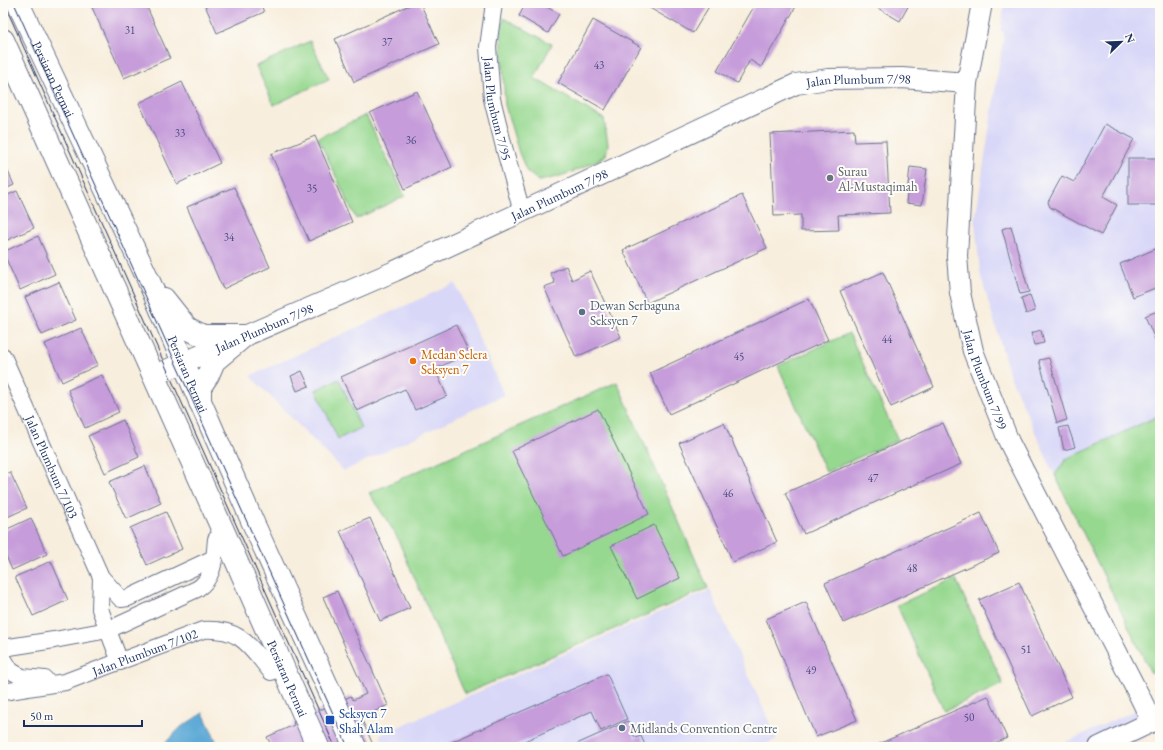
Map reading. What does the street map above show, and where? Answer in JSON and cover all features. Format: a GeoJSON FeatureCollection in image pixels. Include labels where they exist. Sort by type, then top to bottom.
{"type":"FeatureCollection","features":[{"type":"Feature","properties":{"kind":"main road","name":"Persiaran Permai"},"geometry":{"type":"LineString","coordinates":[[18,3],[148,279],[173,367],[200,402],[354,747]]}},
{"type":"Feature","properties":{"kind":"main road","name":"Persiaran Permai"},"geometry":{"type":"LineString","coordinates":[[3,40],[198,474],[218,544],[318,747]]}},
{"type":"Feature","properties":{"kind":"main road"},"geometry":{"type":"LineString","coordinates":[[98,252],[113,265],[122,276],[129,291],[173,367],[187,426],[209,473],[218,544],[303,747]]}},
{"type":"Feature","properties":{"kind":"main road"},"geometry":{"type":"LineString","coordinates":[[148,279],[187,328],[203,336],[244,336]]}},
{"type":"Feature","properties":{"kind":"main road"},"geometry":{"type":"LineString","coordinates":[[200,402],[200,387],[208,375],[214,361],[244,336]]}},
{"type":"Feature","properties":{"kind":"street","name":"Jalan Plumbum 7/95"},"geometry":{"type":"LineString","coordinates":[[494,3],[488,47],[492,99],[522,212]]}},
{"type":"Feature","properties":{"kind":"street","name":"Jalan Plumbum 7/99"},"geometry":{"type":"LineString","coordinates":[[982,3],[967,83],[957,256],[960,293],[973,351],[1009,442],[1136,688],[1156,720]]}},
{"type":"Feature","properties":{"kind":"street","name":"Jalan Plumbum 7/98"},"geometry":{"type":"LineString","coordinates":[[173,367],[394,271],[796,84],[828,78],[894,78],[967,83]]}},
{"type":"Feature","properties":{"kind":"street","name":"Jalan Plumbum 7/103"},"geometry":{"type":"LineString","coordinates":[[3,356],[101,578]]}},
{"type":"Feature","properties":{"kind":"street"},"geometry":{"type":"LineString","coordinates":[[101,578],[121,598],[128,598],[218,544]]}},
{"type":"Feature","properties":{"kind":"street"},"geometry":{"type":"LineString","coordinates":[[3,648],[108,630],[198,589],[204,585],[209,577],[218,544]]}},
{"type":"Feature","properties":{"kind":"street"},"geometry":{"type":"LineString","coordinates":[[101,578],[100,609],[120,662]]}},
{"type":"Feature","properties":{"kind":"street","name":"Jalan Plumbum 7/102"},"geometry":{"type":"LineString","coordinates":[[3,692],[65,682],[203,630],[227,631],[239,637],[251,647],[271,672]]}},
{"type":"Feature","properties":{"kind":"street"},"geometry":{"type":"LineString","coordinates":[[3,658],[11,671],[22,676],[65,682]]}},
{"type":"Feature","properties":{"kind":"street"},"geometry":{"type":"LineString","coordinates":[[1099,747],[1156,720]]}},
{"type":"Feature","properties":{"kind":"shaded area"},"geometry":{"type":"Polygon","coordinates":[[[1005,3],[1160,3],[1160,671],[1158,671],[1051,468],[1010,376],[980,273],[975,221],[1004,33],[1000,30],[1005,3]]]}},
{"type":"Feature","properties":{"kind":"shaded area"},"geometry":{"type":"Polygon","coordinates":[[[455,283],[504,395],[344,471],[250,376],[455,283]]]}},
{"type":"Feature","properties":{"kind":"shaded area"},"geometry":{"type":"Polygon","coordinates":[[[710,590],[777,739],[759,747],[385,747],[380,735],[710,590]]]}},
{"type":"Feature","properties":{"kind":"shaded area"},"geometry":{"type":"Polygon","coordinates":[[[1136,710],[1147,736],[1123,747],[1055,747],[1136,710]]]}},
{"type":"Feature","properties":{"kind":"green space"},"geometry":{"type":"Polygon","coordinates":[[[504,18],[552,44],[534,78],[604,119],[608,144],[606,155],[599,160],[565,174],[539,181],[527,172],[519,153],[505,105],[501,31],[504,18]]]}},
{"type":"Feature","properties":{"kind":"green space"},"geometry":{"type":"Polygon","coordinates":[[[310,41],[329,79],[274,105],[256,66],[310,41]]]}},
{"type":"Feature","properties":{"kind":"green space"},"geometry":{"type":"Polygon","coordinates":[[[366,115],[405,196],[356,219],[318,138],[366,115]]]}},
{"type":"Feature","properties":{"kind":"green space"},"geometry":{"type":"Polygon","coordinates":[[[849,333],[898,440],[826,472],[778,366],[849,333]]]}},
{"type":"Feature","properties":{"kind":"green space"},"geometry":{"type":"Polygon","coordinates":[[[339,379],[361,428],[338,439],[316,390],[339,379]]]}},
{"type":"Feature","properties":{"kind":"green space"},"geometry":{"type":"Polygon","coordinates":[[[617,382],[708,588],[465,694],[395,533],[369,493],[617,382]]]}},
{"type":"Feature","properties":{"kind":"green space"},"geometry":{"type":"Polygon","coordinates":[[[1160,415],[1160,676],[1151,673],[1055,475],[1066,459],[1160,415]]]}},
{"type":"Feature","properties":{"kind":"green space"},"geometry":{"type":"Polygon","coordinates":[[[956,579],[1003,684],[944,711],[897,605],[956,579]]]}},
{"type":"Feature","properties":{"kind":"water"},"geometry":{"type":"Polygon","coordinates":[[[203,713],[219,747],[161,747],[181,727],[203,713]]]}},
{"type":"Feature","properties":{"kind":"building"},"geometry":{"type":"Polygon","coordinates":[[[90,3],[145,3],[170,58],[124,78],[90,3]]]}},
{"type":"Feature","properties":{"kind":"building"},"geometry":{"type":"Polygon","coordinates":[[[204,3],[260,3],[264,12],[217,33],[204,3]]]}},
{"type":"Feature","properties":{"kind":"building"},"geometry":{"type":"Polygon","coordinates":[[[414,3],[420,3],[439,44],[354,82],[335,39],[414,3]]]}},
{"type":"Feature","properties":{"kind":"building"},"geometry":{"type":"Polygon","coordinates":[[[526,3],[540,3],[559,14],[548,33],[519,16],[526,3]]]}},
{"type":"Feature","properties":{"kind":"building"},"geometry":{"type":"Polygon","coordinates":[[[641,3],[711,3],[693,33],[641,3]]]}},
{"type":"Feature","properties":{"kind":"building"},"geometry":{"type":"Polygon","coordinates":[[[756,3],[798,3],[761,67],[750,60],[737,83],[717,71],[756,3]]]}},
{"type":"Feature","properties":{"kind":"building"},"geometry":{"type":"Polygon","coordinates":[[[869,3],[910,3],[900,21],[869,3]]]}},
{"type":"Feature","properties":{"kind":"building"},"geometry":{"type":"Polygon","coordinates":[[[593,20],[641,47],[605,110],[558,83],[593,20]]]}},
{"type":"Feature","properties":{"kind":"building"},"geometry":{"type":"Polygon","coordinates":[[[182,82],[220,163],[177,184],[139,103],[182,82]]]}},
{"type":"Feature","properties":{"kind":"building"},"geometry":{"type":"Polygon","coordinates":[[[417,91],[452,167],[405,189],[370,113],[417,91]]]}},
{"type":"Feature","properties":{"kind":"building"},"geometry":{"type":"Polygon","coordinates":[[[1105,124],[1134,139],[1103,197],[1117,205],[1101,235],[1050,207],[1048,202],[1062,176],[1074,182],[1105,124]]]}},
{"type":"Feature","properties":{"kind":"building","name":"Surau Al-Mustaqimah"},"geometry":{"type":"Polygon","coordinates":[[[854,130],[855,142],[886,141],[890,213],[838,215],[839,230],[801,231],[801,215],[774,216],[770,134],[854,130]]]}},
{"type":"Feature","properties":{"kind":"building"},"geometry":{"type":"Polygon","coordinates":[[[315,136],[352,222],[309,241],[271,154],[315,136]]]}},
{"type":"Feature","properties":{"kind":"building"},"geometry":{"type":"Polygon","coordinates":[[[1128,158],[1160,158],[1160,205],[1128,205],[1128,158]]]}},
{"type":"Feature","properties":{"kind":"building"},"geometry":{"type":"Polygon","coordinates":[[[3,160],[14,185],[3,190],[3,160]]]}},
{"type":"Feature","properties":{"kind":"building"},"geometry":{"type":"Polygon","coordinates":[[[910,167],[927,169],[922,205],[906,203],[910,167]]]}},
{"type":"Feature","properties":{"kind":"building"},"geometry":{"type":"Polygon","coordinates":[[[234,187],[270,267],[223,289],[187,207],[234,187]]]}},
{"type":"Feature","properties":{"kind":"building"},"geometry":{"type":"Polygon","coordinates":[[[17,191],[34,228],[3,242],[3,197],[17,191]]]}},
{"type":"Feature","properties":{"kind":"building"},"geometry":{"type":"Polygon","coordinates":[[[742,195],[767,248],[647,303],[623,250],[742,195]]]}},
{"type":"Feature","properties":{"kind":"building"},"geometry":{"type":"Polygon","coordinates":[[[1011,226],[1029,292],[1020,294],[1002,229],[1011,226]]]}},
{"type":"Feature","properties":{"kind":"building"},"geometry":{"type":"Polygon","coordinates":[[[38,236],[55,274],[20,290],[3,252],[38,236]]]}},
{"type":"Feature","properties":{"kind":"building"},"geometry":{"type":"Polygon","coordinates":[[[1160,247],[1160,286],[1133,297],[1120,264],[1160,247]]]}},
{"type":"Feature","properties":{"kind":"building","name":"Dewan Serbaguna Seksyen 7"},"geometry":{"type":"Polygon","coordinates":[[[566,266],[572,280],[590,271],[621,337],[576,357],[544,287],[555,283],[550,273],[566,266]]]}},
{"type":"Feature","properties":{"kind":"building"},"geometry":{"type":"Polygon","coordinates":[[[883,272],[934,387],[891,407],[840,291],[883,272]]]}},
{"type":"Feature","properties":{"kind":"building"},"geometry":{"type":"Polygon","coordinates":[[[59,282],[76,320],[42,335],[25,297],[59,282]]]}},
{"type":"Feature","properties":{"kind":"building"},"geometry":{"type":"Polygon","coordinates":[[[1030,295],[1035,311],[1026,314],[1021,298],[1030,295]]]}},
{"type":"Feature","properties":{"kind":"building"},"geometry":{"type":"Polygon","coordinates":[[[809,299],[828,340],[669,414],[650,373],[809,299]]]}},
{"type":"Feature","properties":{"kind":"building"},"geometry":{"type":"Polygon","coordinates":[[[1160,310],[1160,343],[1157,344],[1145,316],[1160,310]]]}},
{"type":"Feature","properties":{"kind":"building","name":"Medan Selera Seksyen 7"},"geometry":{"type":"Polygon","coordinates":[[[456,325],[469,353],[435,369],[447,396],[415,410],[405,389],[357,411],[341,377],[456,325]]]}},
{"type":"Feature","properties":{"kind":"building"},"geometry":{"type":"Polygon","coordinates":[[[81,328],[98,365],[62,382],[45,344],[81,328]]]}},
{"type":"Feature","properties":{"kind":"building"},"geometry":{"type":"Polygon","coordinates":[[[1041,330],[1044,343],[1034,345],[1031,333],[1041,330]]]}},
{"type":"Feature","properties":{"kind":"building"},"geometry":{"type":"Polygon","coordinates":[[[1049,358],[1067,420],[1057,423],[1039,360],[1049,358]]]}},
{"type":"Feature","properties":{"kind":"building"},"geometry":{"type":"Polygon","coordinates":[[[302,371],[309,386],[297,391],[291,376],[302,371]]]}},
{"type":"Feature","properties":{"kind":"building"},"geometry":{"type":"Polygon","coordinates":[[[102,375],[119,412],[85,428],[68,390],[102,375]]]}},
{"type":"Feature","properties":{"kind":"building"},"geometry":{"type":"Polygon","coordinates":[[[598,409],[649,514],[563,556],[512,451],[598,409]]]}},
{"type":"Feature","properties":{"kind":"building"},"geometry":{"type":"Polygon","coordinates":[[[123,420],[139,457],[105,473],[88,436],[123,420]]]}},
{"type":"Feature","properties":{"kind":"building"},"geometry":{"type":"Polygon","coordinates":[[[724,423],[777,542],[733,562],[679,443],[724,423]]]}},
{"type":"Feature","properties":{"kind":"building"},"geometry":{"type":"Polygon","coordinates":[[[943,423],[961,464],[804,534],[785,493],[943,423]]]}},
{"type":"Feature","properties":{"kind":"building"},"geometry":{"type":"Polygon","coordinates":[[[1068,426],[1075,447],[1064,450],[1059,428],[1068,426]]]}},
{"type":"Feature","properties":{"kind":"building"},"geometry":{"type":"Polygon","coordinates":[[[145,466],[161,503],[126,519],[109,482],[145,466]]]}},
{"type":"Feature","properties":{"kind":"building"},"geometry":{"type":"Polygon","coordinates":[[[10,472],[27,508],[3,519],[3,475],[10,472]]]}},
{"type":"Feature","properties":{"kind":"building"},"geometry":{"type":"Polygon","coordinates":[[[166,512],[182,549],[147,565],[130,528],[166,512]]]}},
{"type":"Feature","properties":{"kind":"building"},"geometry":{"type":"Polygon","coordinates":[[[981,513],[999,553],[843,623],[825,583],[981,513]]]}},
{"type":"Feature","properties":{"kind":"building"},"geometry":{"type":"Polygon","coordinates":[[[31,518],[47,554],[12,570],[3,549],[3,531],[31,518]]]}},
{"type":"Feature","properties":{"kind":"building"},"geometry":{"type":"Polygon","coordinates":[[[370,518],[410,608],[380,621],[340,531],[370,518]]]}},
{"type":"Feature","properties":{"kind":"building"},"geometry":{"type":"Polygon","coordinates":[[[654,525],[680,578],[637,599],[611,546],[654,525]]]}},
{"type":"Feature","properties":{"kind":"building"},"geometry":{"type":"Polygon","coordinates":[[[51,561],[68,600],[33,616],[15,577],[51,561]]]}},
{"type":"Feature","properties":{"kind":"building"},"geometry":{"type":"Polygon","coordinates":[[[1019,582],[1072,697],[1032,716],[979,600],[1019,582]]]}},
{"type":"Feature","properties":{"kind":"building"},"geometry":{"type":"Polygon","coordinates":[[[337,591],[388,705],[361,718],[374,747],[304,747],[302,743],[294,747],[272,747],[267,737],[294,725],[293,722],[351,696],[353,700],[366,694],[323,597],[337,591]]]}},
{"type":"Feature","properties":{"kind":"building"},"geometry":{"type":"Polygon","coordinates":[[[806,602],[857,720],[816,737],[766,619],[806,602]]]}},
{"type":"Feature","properties":{"kind":"building"},"geometry":{"type":"Polygon","coordinates":[[[607,674],[627,719],[601,731],[592,711],[511,747],[440,747],[607,674]]]}},
{"type":"Feature","properties":{"kind":"building"},"geometry":{"type":"Polygon","coordinates":[[[988,696],[1007,738],[986,747],[872,747],[988,696]]]}},
{"type":"Feature","properties":{"kind":"building","name":"Midlands Convention Centre"},"geometry":{"type":"Polygon","coordinates":[[[628,721],[635,738],[641,736],[646,747],[570,747],[628,721]]]}},
{"type":"Feature","properties":{"kind":"tram line"},"geometry":{"type":"LineString","coordinates":[[4,3],[335,747]]}},
{"type":"Feature","properties":{"kind":"tram line"},"geometry":{"type":"LineString","coordinates":[[14,3],[348,747]]}},
{"type":"Feature","properties":{"kind":"place","name":"Surau Al-Mustaqimah"},"geometry":{"type":"Point","coordinates":[830,178]}},
{"type":"Feature","properties":{"kind":"place","name":"Dewan Serbaguna Seksyen 7"},"geometry":{"type":"Point","coordinates":[582,312]}},
{"type":"Feature","properties":{"kind":"place","name":"Medan Selera Seksyen 7"},"geometry":{"type":"Point","coordinates":[413,361]}},
{"type":"Feature","properties":{"kind":"place","name":"Seksyen 7 Shah Alam"},"geometry":{"type":"Point","coordinates":[330,720]}},
{"type":"Feature","properties":{"kind":"place","name":"Midlands Convention Centre"},"geometry":{"type":"Point","coordinates":[622,728]}}]}
